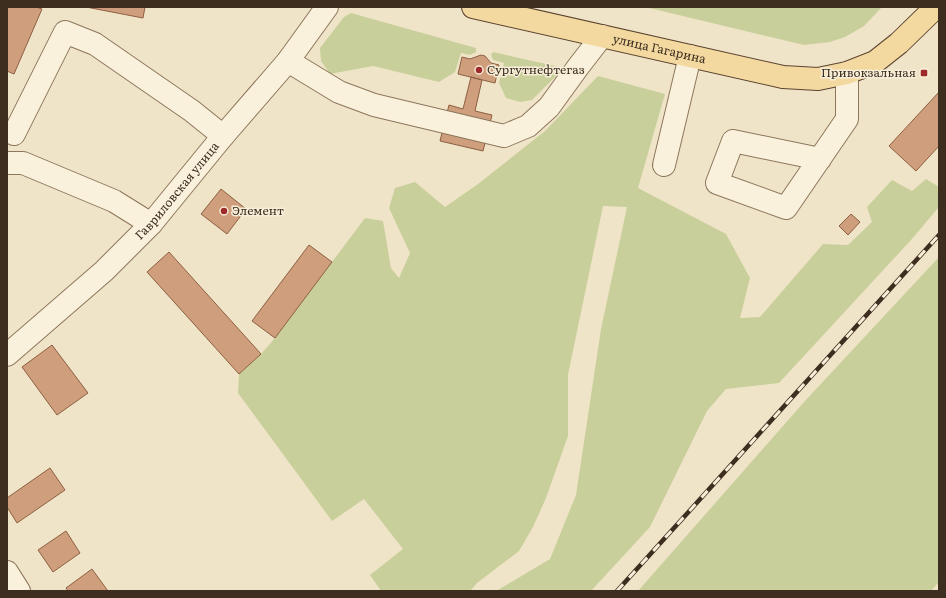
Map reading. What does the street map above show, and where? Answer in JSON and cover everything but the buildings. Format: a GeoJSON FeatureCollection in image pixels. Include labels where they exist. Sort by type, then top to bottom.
{"type":"FeatureCollection","features":[{"type":"Feature","properties":{"kind":"main road","name":"улица Гагарина"},"geometry":{"type":"LineString","coordinates":[[474,7],[783,77],[818,79],[847,73],[875,62],[900,43],[936,7]]}},
{"type":"Feature","properties":{"kind":"street","name":"Гавриловская улица"},"geometry":{"type":"LineString","coordinates":[[7,354],[104,271],[151,224],[223,136],[288,61],[328,7]]}},
{"type":"Feature","properties":{"kind":"street"},"geometry":{"type":"LineString","coordinates":[[14,134],[65,32],[95,44],[192,111],[223,136]]}},
{"type":"Feature","properties":{"kind":"street"},"geometry":{"type":"LineString","coordinates":[[288,61],[339,92],[374,105],[504,136],[528,126],[549,107],[602,36]]}},
{"type":"Feature","properties":{"kind":"street"},"geometry":{"type":"LineString","coordinates":[[664,166],[690,56]]}},
{"type":"Feature","properties":{"kind":"street"},"geometry":{"type":"LineString","coordinates":[[820,159],[847,119],[847,73]]}},
{"type":"Feature","properties":{"kind":"street"},"geometry":{"type":"LineString","coordinates":[[7,163],[23,163],[107,198],[151,224]]}},
{"type":"Feature","properties":{"kind":"street"},"geometry":{"type":"LineString","coordinates":[[7,572],[20,591]]}},
{"type":"Feature","properties":{"kind":"green space"},"geometry":{"type":"Polygon","coordinates":[[[645,7],[882,7],[864,26],[845,37],[830,42],[804,45],[645,7]]]}},
{"type":"Feature","properties":{"kind":"green space"},"geometry":{"type":"Polygon","coordinates":[[[351,13],[476,48],[476,52],[470,55],[461,53],[455,72],[439,82],[373,66],[330,74],[321,61],[320,48],[344,17],[351,13]]]}},
{"type":"Feature","properties":{"kind":"green space"},"geometry":{"type":"Polygon","coordinates":[[[493,52],[564,68],[532,100],[520,102],[506,98],[499,83],[504,63],[493,60],[491,55],[493,52]]]}},
{"type":"Feature","properties":{"kind":"green space"},"geometry":{"type":"Polygon","coordinates":[[[598,76],[665,94],[638,188],[726,234],[750,278],[740,318],[760,317],[823,244],[848,245],[872,222],[867,207],[892,180],[912,191],[926,179],[939,187],[939,207],[911,240],[779,383],[726,389],[707,411],[650,527],[591,591],[496,591],[550,559],[576,495],[601,329],[627,207],[603,206],[568,375],[568,436],[546,498],[533,527],[519,551],[477,583],[470,591],[381,591],[370,575],[403,549],[364,499],[332,521],[238,393],[239,374],[261,354],[275,338],[365,218],[383,221],[391,268],[399,278],[410,253],[389,208],[395,188],[415,182],[445,207],[478,184],[545,131],[598,76]]]}},
{"type":"Feature","properties":{"kind":"green space"},"geometry":{"type":"Polygon","coordinates":[[[939,257],[939,582],[931,591],[638,591],[804,402],[939,257]]]}},
{"type":"Feature","properties":{"kind":"railway"},"geometry":{"type":"LineString","coordinates":[[617,591],[939,235]]}},
{"type":"Feature","properties":{"kind":"place","name":"Сургутнефтегаз"},"geometry":{"type":"Point","coordinates":[479,70]}},
{"type":"Feature","properties":{"kind":"place","name":"Привокзальная"},"geometry":{"type":"Point","coordinates":[924,73]}},
{"type":"Feature","properties":{"kind":"place","name":"Элемент"},"geometry":{"type":"Point","coordinates":[224,211]}}]}
